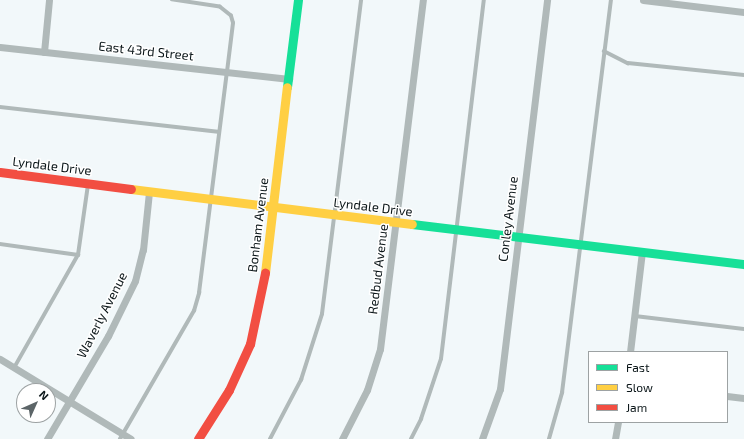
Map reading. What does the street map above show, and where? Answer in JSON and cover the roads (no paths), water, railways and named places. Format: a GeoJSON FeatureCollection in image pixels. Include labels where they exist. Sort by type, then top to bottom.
{"type":"FeatureCollection","features":[{"type":"Feature","properties":{"kind":"street"},"geometry":{"type":"LineString","coordinates":[[44,52],[49,0]]}},
{"type":"Feature","properties":{"kind":"street","name":"Bonham Avenue"},"geometry":{"type":"LineString","coordinates":[[198,439],[229,390],[250,344],[262,296],[298,0]]}},
{"type":"Feature","properties":{"kind":"street","name":"Redbud Avenue"},"geometry":{"type":"LineString","coordinates":[[342,439],[367,390],[380,349],[423,0]]}},
{"type":"Feature","properties":{"kind":"street","name":"Conley Avenue"},"geometry":{"type":"LineString","coordinates":[[482,439],[500,389],[547,0]]}},
{"type":"Feature","properties":{"kind":"street"},"geometry":{"type":"LineString","coordinates":[[644,0],[744,12]]}},
{"type":"Feature","properties":{"kind":"street","name":"East 43rd Street"},"geometry":{"type":"LineString","coordinates":[[0,47],[289,79]]}},
{"type":"Feature","properties":{"kind":"street","name":"Lyndale Drive"},"geometry":{"type":"LineString","coordinates":[[0,172],[273,208],[744,264]]}},
{"type":"Feature","properties":{"kind":"street","name":"Waverly Avenue"},"geometry":{"type":"LineString","coordinates":[[47,439],[108,336],[135,280],[143,250],[149,192]]}},
{"type":"Feature","properties":{"kind":"street"},"geometry":{"type":"LineString","coordinates":[[630,351],[642,252]]}},
{"type":"Feature","properties":{"kind":"street"},"geometry":{"type":"LineString","coordinates":[[0,359],[121,436],[131,439]]}},
{"type":"Feature","properties":{"kind":"street"},"geometry":{"type":"LineString","coordinates":[[728,396],[744,398]]}},
{"type":"Feature","properties":{"kind":"street"},"geometry":{"type":"LineString","coordinates":[[615,439],[618,423]]}},
{"type":"Feature","properties":{"kind":"lane"},"geometry":{"type":"LineString","coordinates":[[121,436],[194,311],[199,293],[218,132],[233,23],[228,12],[211,5],[173,0]]}},
{"type":"Feature","properties":{"kind":"lane"},"geometry":{"type":"LineString","coordinates":[[270,439],[301,380],[316,340],[322,314],[361,0]]}},
{"type":"Feature","properties":{"kind":"lane"},"geometry":{"type":"LineString","coordinates":[[411,439],[421,420],[441,359],[454,230],[484,0]]}},
{"type":"Feature","properties":{"kind":"lane"},"geometry":{"type":"LineString","coordinates":[[549,439],[562,393],[579,244],[611,0]]}},
{"type":"Feature","properties":{"kind":"lane"},"geometry":{"type":"LineString","coordinates":[[604,51],[628,63],[744,75]]}},
{"type":"Feature","properties":{"kind":"lane"},"geometry":{"type":"LineString","coordinates":[[0,107],[218,132]]}},
{"type":"Feature","properties":{"kind":"lane"},"geometry":{"type":"LineString","coordinates":[[14,368],[78,255],[88,184]]}},
{"type":"Feature","properties":{"kind":"lane"},"geometry":{"type":"LineString","coordinates":[[0,244],[78,255]]}},
{"type":"Feature","properties":{"kind":"lane"},"geometry":{"type":"LineString","coordinates":[[635,316],[744,330]]}}]}
